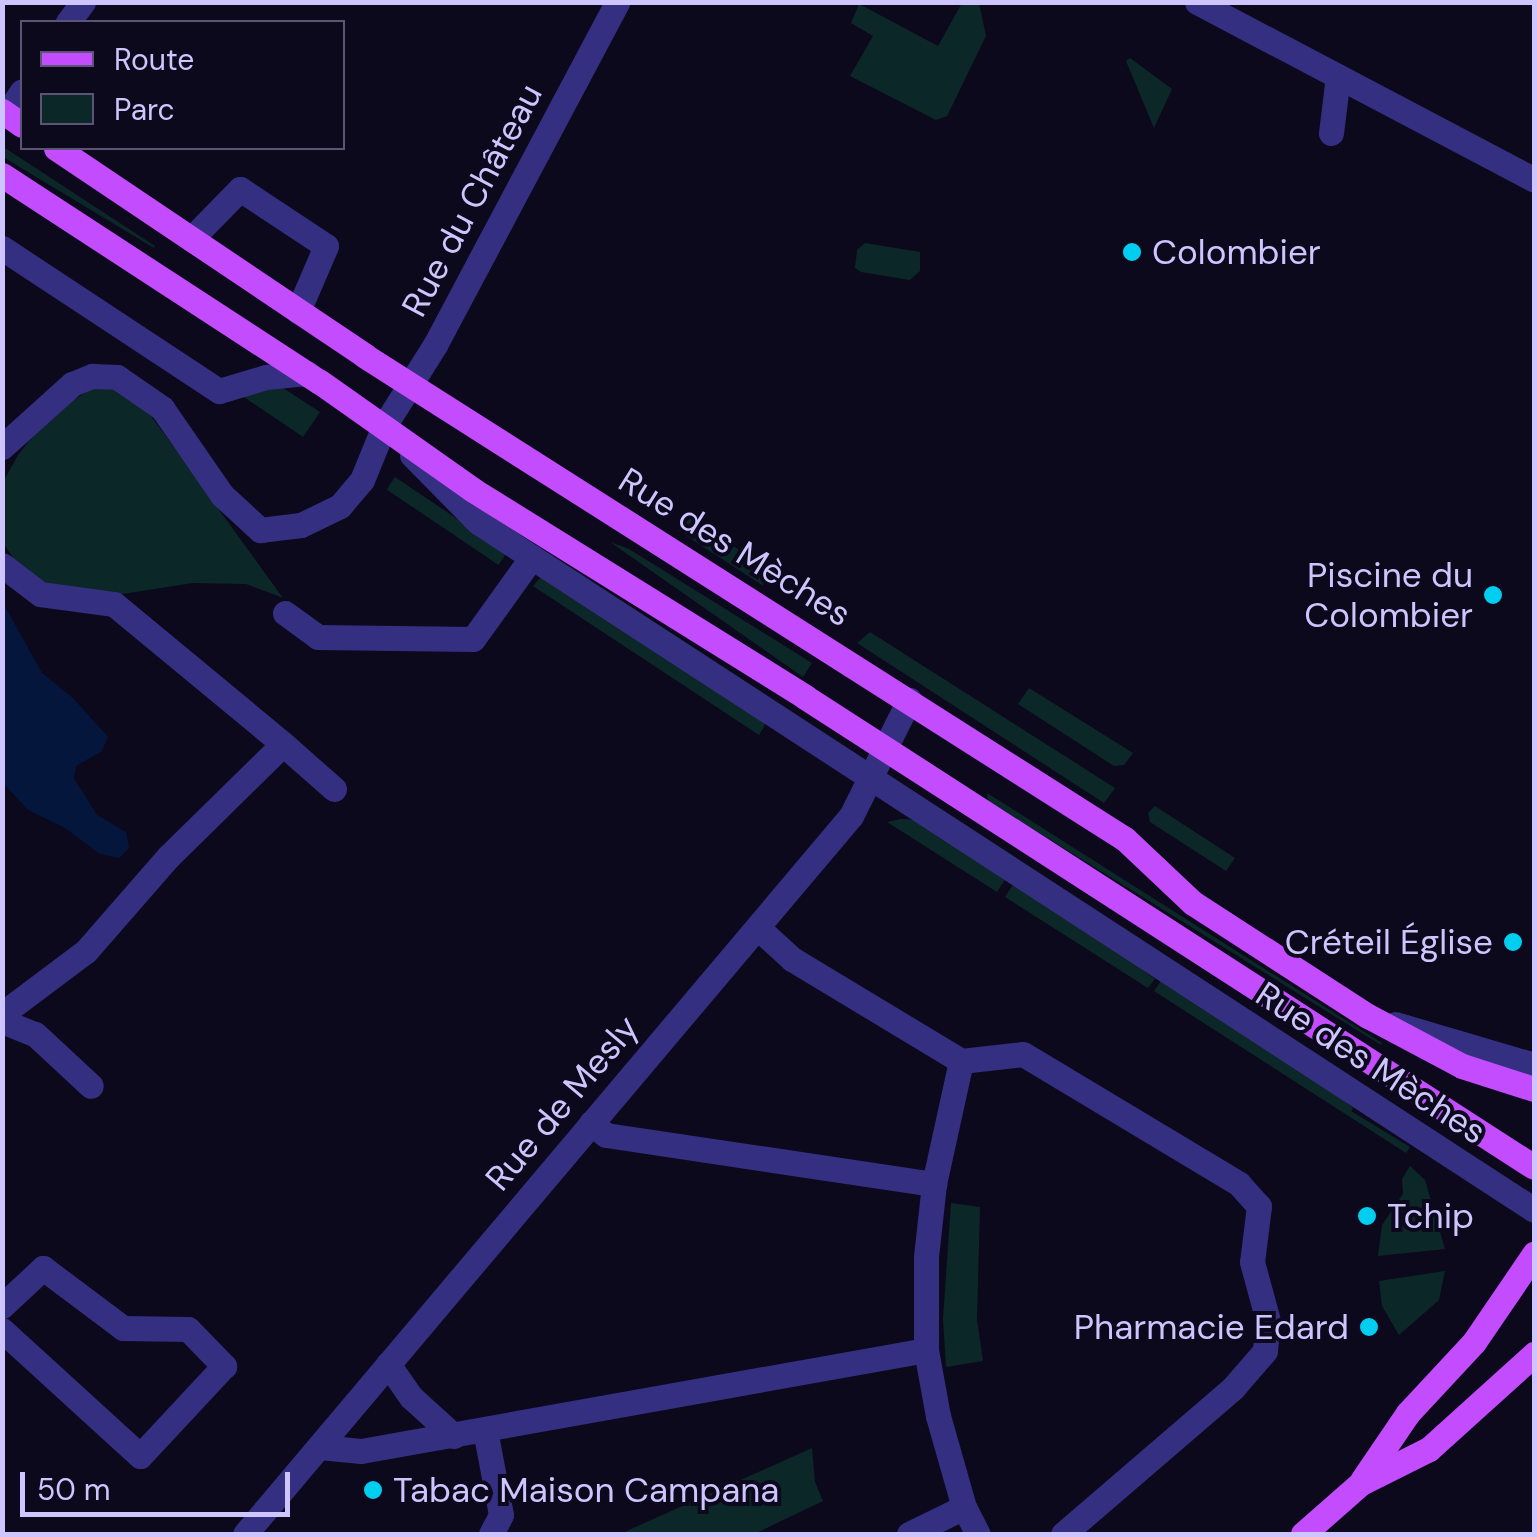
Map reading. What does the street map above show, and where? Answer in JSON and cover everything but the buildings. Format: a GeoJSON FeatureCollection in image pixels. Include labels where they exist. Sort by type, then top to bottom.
{"type":"FeatureCollection","features":[{"type":"Feature","properties":{"kind":"main road","name":"Rue des Mèches"},"geometry":{"type":"LineString","coordinates":[[59,150],[298,311],[1126,840],[1193,904],[1368,1016],[1462,1066],[1534,1089]]}},
{"type":"Feature","properties":{"kind":"main road","name":"Rue des Mèches"},"geometry":{"type":"LineString","coordinates":[[2,176],[307,373],[474,490],[1534,1167]]}},
{"type":"Feature","properties":{"kind":"main road"},"geometry":{"type":"LineString","coordinates":[[1303,1534],[1360,1483],[1408,1413],[1474,1342],[1534,1254]]}},
{"type":"Feature","properties":{"kind":"main road"},"geometry":{"type":"LineString","coordinates":[[1360,1483],[1429,1449],[1534,1354]]}},
{"type":"Feature","properties":{"kind":"street","name":"Rue du Château"},"geometry":{"type":"LineString","coordinates":[[2,446],[72,384],[92,376],[117,377],[162,408],[222,495],[260,530],[301,525],[340,506],[362,480],[384,426],[411,384],[617,2]]}},
{"type":"Feature","properties":{"kind":"street"},"geometry":{"type":"LineString","coordinates":[[1197,2],[1534,180]]}},
{"type":"Feature","properties":{"kind":"street"},"geometry":{"type":"LineString","coordinates":[[1331,133],[1338,76]]}},
{"type":"Feature","properties":{"kind":"street"},"geometry":{"type":"LineString","coordinates":[[191,239],[240,189],[326,246],[298,311]]}},
{"type":"Feature","properties":{"kind":"street"},"geometry":{"type":"LineString","coordinates":[[2,248],[219,391],[266,376],[307,373]]}},
{"type":"Feature","properties":{"kind":"street","name":"Rue des Mèches"},"geometry":{"type":"LineString","coordinates":[[384,426],[478,522],[1534,1210]]}},
{"type":"Feature","properties":{"kind":"street"},"geometry":{"type":"LineString","coordinates":[[286,613],[318,637],[473,638],[532,557]]}},
{"type":"Feature","properties":{"kind":"street"},"geometry":{"type":"LineString","coordinates":[[2,565],[40,594],[114,604],[334,789]]}},
{"type":"Feature","properties":{"kind":"street","name":"Rue de Mesly"},"geometry":{"type":"LineString","coordinates":[[244,1534],[851,816],[908,700]]}},
{"type":"Feature","properties":{"kind":"street"},"geometry":{"type":"LineString","coordinates":[[91,1086],[35,1034],[2,1018],[86,951],[168,858],[283,744]]}},
{"type":"Feature","properties":{"kind":"street"},"geometry":{"type":"LineString","coordinates":[[758,928],[792,959],[961,1060],[1023,1054],[1239,1184],[1259,1206],[1252,1262],[1268,1321],[1265,1351],[1234,1388],[1063,1534]]}},
{"type":"Feature","properties":{"kind":"street","name":"Rue des Mèches"},"geometry":{"type":"LineString","coordinates":[[1368,1016],[1534,1066]]}},
{"type":"Feature","properties":{"kind":"street"},"geometry":{"type":"LineString","coordinates":[[961,1060],[934,1184],[926,1257],[926,1350],[938,1416],[964,1508],[978,1534]]}},
{"type":"Feature","properties":{"kind":"street"},"geometry":{"type":"LineString","coordinates":[[591,1123],[606,1135],[934,1184]]}},
{"type":"Feature","properties":{"kind":"street"},"geometry":{"type":"LineString","coordinates":[[2,1306],[42,1268],[123,1328],[188,1329],[224,1366],[140,1456],[2,1330]]}},
{"type":"Feature","properties":{"kind":"street"},"geometry":{"type":"LineString","coordinates":[[320,1447],[361,1451],[926,1350]]}},
{"type":"Feature","properties":{"kind":"street"},"geometry":{"type":"LineString","coordinates":[[388,1364],[411,1397],[454,1436]]}},
{"type":"Feature","properties":{"kind":"street"},"geometry":{"type":"LineString","coordinates":[[485,1430],[501,1515],[491,1534]]}},
{"type":"Feature","properties":{"kind":"street"},"geometry":{"type":"LineString","coordinates":[[909,1534],[964,1508]]}},
{"type":"Feature","properties":{"kind":"green space"},"geometry":{"type":"Polygon","coordinates":[[[962,3],[979,3],[986,36],[947,116],[936,120],[850,76],[873,36],[851,23],[859,4],[938,46],[962,3]]]}},
{"type":"Feature","properties":{"kind":"green space"},"geometry":{"type":"Polygon","coordinates":[[[1130,58],[1172,89],[1154,128],[1126,61],[1130,58]]]}},
{"type":"Feature","properties":{"kind":"green space"},"geometry":{"type":"Polygon","coordinates":[[[2,146],[155,246],[154,248],[3,157],[2,146]]]}},
{"type":"Feature","properties":{"kind":"green space"},"geometry":{"type":"Polygon","coordinates":[[[865,243],[920,252],[920,271],[910,280],[861,272],[855,268],[857,250],[865,243]]]}},
{"type":"Feature","properties":{"kind":"green space"},"geometry":{"type":"Polygon","coordinates":[[[280,386],[320,412],[303,437],[241,395],[280,386]]]}},
{"type":"Feature","properties":{"kind":"green space"},"geometry":{"type":"Polygon","coordinates":[[[94,387],[114,389],[149,413],[283,598],[246,584],[193,583],[110,596],[63,590],[23,573],[2,541],[2,484],[18,455],[49,416],[94,387]]]}},
{"type":"Feature","properties":{"kind":"green space"},"geometry":{"type":"Polygon","coordinates":[[[395,477],[507,552],[499,565],[387,489],[395,477]]]}},
{"type":"Feature","properties":{"kind":"green space"},"geometry":{"type":"Polygon","coordinates":[[[687,516],[772,571],[762,585],[678,530],[687,516]]]}},
{"type":"Feature","properties":{"kind":"green space"},"geometry":{"type":"Polygon","coordinates":[[[610,542],[629,549],[812,663],[803,677],[610,542]]]}},
{"type":"Feature","properties":{"kind":"green space"},"geometry":{"type":"Polygon","coordinates":[[[542,576],[768,720],[759,735],[533,586],[542,576]]]}},
{"type":"Feature","properties":{"kind":"green space"},"geometry":{"type":"Polygon","coordinates":[[[870,632],[1115,788],[1104,803],[857,643],[870,632]]]}},
{"type":"Feature","properties":{"kind":"green space"},"geometry":{"type":"Polygon","coordinates":[[[1029,688],[1133,753],[1124,765],[1114,766],[1018,704],[1029,688]]]}},
{"type":"Feature","properties":{"kind":"green space"},"geometry":{"type":"Polygon","coordinates":[[[987,793],[1382,1043],[1381,1045],[988,801],[987,793]]]}},
{"type":"Feature","properties":{"kind":"green space"},"geometry":{"type":"Polygon","coordinates":[[[1155,806],[1235,858],[1226,871],[1150,822],[1148,813],[1155,806]]]}},
{"type":"Feature","properties":{"kind":"green space"},"geometry":{"type":"Polygon","coordinates":[[[918,820],[1008,875],[997,892],[887,822],[918,820]]]}},
{"type":"Feature","properties":{"kind":"green space"},"geometry":{"type":"Polygon","coordinates":[[[1016,880],[1145,962],[1141,969],[1155,979],[1148,988],[1005,897],[1016,880]]]}},
{"type":"Feature","properties":{"kind":"green space"},"geometry":{"type":"Polygon","coordinates":[[[1165,975],[1273,1045],[1353,1108],[1351,1111],[1410,1147],[1406,1153],[1154,991],[1165,975]]]}},
{"type":"Feature","properties":{"kind":"green space"},"geometry":{"type":"Polygon","coordinates":[[[1410,1166],[1425,1180],[1445,1249],[1378,1256],[1382,1225],[1403,1194],[1402,1179],[1410,1166]]]}},
{"type":"Feature","properties":{"kind":"green space"},"geometry":{"type":"Polygon","coordinates":[[[951,1203],[980,1207],[977,1319],[983,1361],[946,1367],[943,1319],[951,1203]]]}},
{"type":"Feature","properties":{"kind":"green space"},"geometry":{"type":"Polygon","coordinates":[[[1445,1271],[1439,1300],[1399,1335],[1382,1306],[1379,1281],[1445,1271]]]}},
{"type":"Feature","properties":{"kind":"green space"},"geometry":{"type":"Polygon","coordinates":[[[812,1448],[815,1482],[823,1501],[754,1534],[620,1534],[812,1448]]]}},
{"type":"Feature","properties":{"kind":"water"},"geometry":{"type":"Polygon","coordinates":[[[3,603],[42,673],[73,698],[108,737],[102,751],[76,766],[74,778],[97,815],[126,832],[129,848],[119,858],[100,854],[65,828],[28,810],[3,783],[3,603]]]}},
{"type":"Feature","properties":{"kind":"place","name":"Colombier"},"geometry":{"type":"Point","coordinates":[1132,252]}},
{"type":"Feature","properties":{"kind":"place","name":"Piscine du Colombier"},"geometry":{"type":"Point","coordinates":[1493,595]}},
{"type":"Feature","properties":{"kind":"place","name":"Créteil Église"},"geometry":{"type":"Point","coordinates":[1513,942]}},
{"type":"Feature","properties":{"kind":"place","name":"Tchip"},"geometry":{"type":"Point","coordinates":[1367,1216]}},
{"type":"Feature","properties":{"kind":"place","name":"Pharmacie Edard"},"geometry":{"type":"Point","coordinates":[1369,1327]}},
{"type":"Feature","properties":{"kind":"place","name":"Tabac Maison Campana"},"geometry":{"type":"Point","coordinates":[373,1490]}}]}
